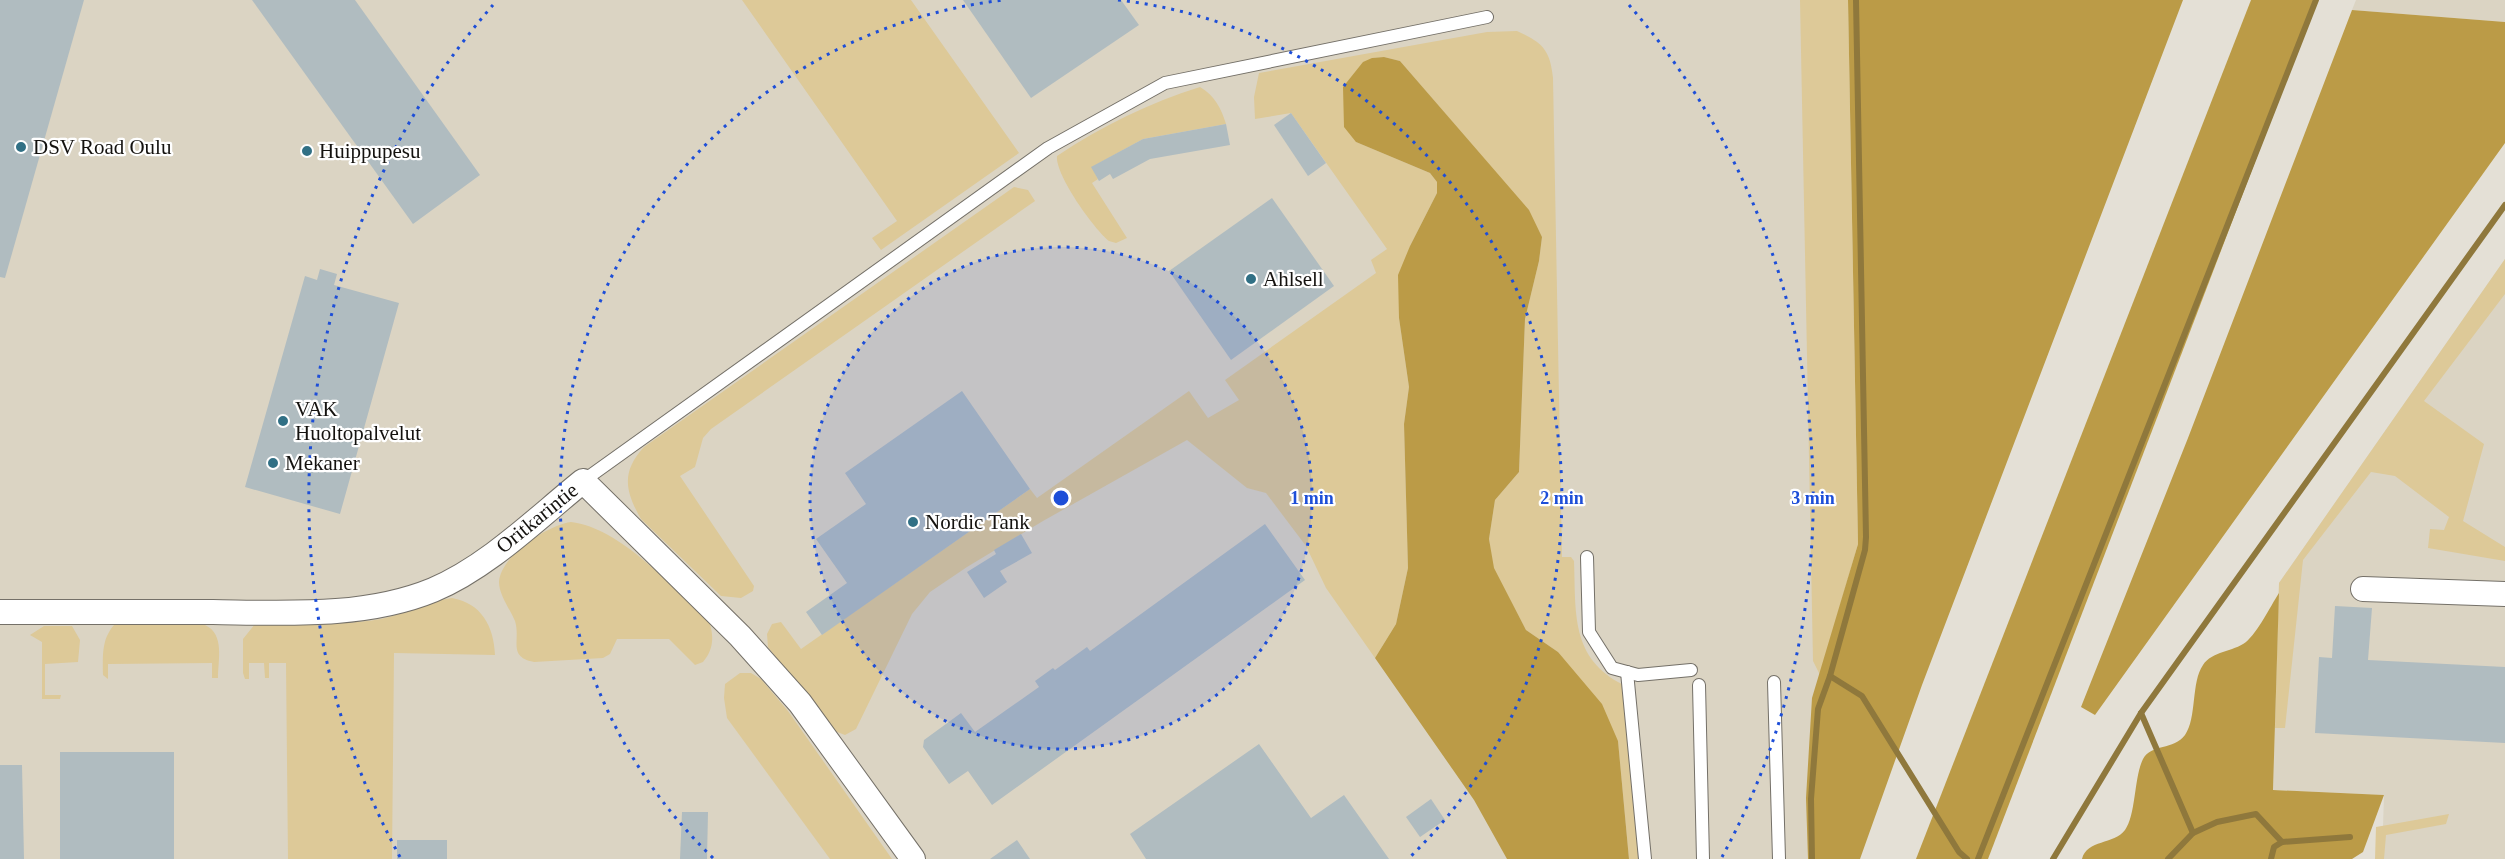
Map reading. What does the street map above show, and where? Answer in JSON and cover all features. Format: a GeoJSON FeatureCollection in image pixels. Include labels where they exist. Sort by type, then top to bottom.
{"type":"FeatureCollection","features":[{"type":"Feature","properties":{"kind":"street","name":"Oritkarintie"},"geometry":{"type":"LineString","coordinates":[[0,612],[322,611],[390,603],[434,589],[471,570],[583,481],[740,636],[800,703],[913,859]]}},
{"type":"Feature","properties":{"kind":"street"},"geometry":{"type":"LineString","coordinates":[[2363,589],[2505,594]]}},
{"type":"Feature","properties":{"kind":"lane"},"geometry":{"type":"LineString","coordinates":[[583,481],[1048,148],[1165,83],[1487,17]]}},
{"type":"Feature","properties":{"kind":"lane"},"geometry":{"type":"LineString","coordinates":[[1587,556],[1589,632],[1612,668],[1638,675],[1691,670]]}},
{"type":"Feature","properties":{"kind":"lane"},"geometry":{"type":"LineString","coordinates":[[1628,672],[1645,859]]}},
{"type":"Feature","properties":{"kind":"lane"},"geometry":{"type":"LineString","coordinates":[[1774,682],[1779,859]]}},
{"type":"Feature","properties":{"kind":"lane"},"geometry":{"type":"LineString","coordinates":[[1699,685],[1702,859]]}},
{"type":"Feature","properties":{"kind":"shaded area"},"geometry":{"type":"Polygon","coordinates":[[[0,0],[1828,0],[1823,822],[1811,859],[0,859],[0,0]]]}},
{"type":"Feature","properties":{"kind":"shaded area"},"geometry":{"type":"Polygon","coordinates":[[[742,0],[911,0],[1019,153],[881,250],[872,238],[897,221],[742,0]]]}},
{"type":"Feature","properties":{"kind":"shaded area"},"geometry":{"type":"Polygon","coordinates":[[[1800,0],[1848,0],[1858,544],[1820,675],[1813,661],[1800,0]]]}},
{"type":"Feature","properties":{"kind":"shaded area"},"geometry":{"type":"Polygon","coordinates":[[[1848,0],[2183,0],[1922,685],[1860,859],[1808,859],[1806,798],[1812,698],[1858,544],[1848,0]]]}},
{"type":"Feature","properties":{"kind":"shaded area"},"geometry":{"type":"Polygon","coordinates":[[[2251,0],[2317,0],[1988,859],[1916,859],[2251,0]]]}},
{"type":"Feature","properties":{"kind":"shaded area"},"geometry":{"type":"Polygon","coordinates":[[[2356,0],[2505,0],[2505,22],[2352,10],[2356,0]]]}},
{"type":"Feature","properties":{"kind":"shaded area"},"geometry":{"type":"Polygon","coordinates":[[[2352,10],[2505,22],[2505,143],[2095,715],[2081,707],[2188,438],[2352,10]]]}},
{"type":"Feature","properties":{"kind":"shaded area"},"geometry":{"type":"Polygon","coordinates":[[[1517,31],[1544,48],[1550,61],[1553,78],[1562,557],[1571,557],[1574,561],[1576,616],[1585,648],[1606,674],[1624,685],[1641,859],[1629,859],[1618,741],[1558,652],[1526,630],[1493,568],[1489,539],[1495,500],[1519,472],[1525,319],[1539,261],[1542,237],[1528,210],[1400,61],[1384,57],[1372,58],[1356,142],[1430,173],[1437,182],[1437,193],[1410,246],[1399,318],[1409,387],[1404,424],[1408,568],[1396,624],[1375,658],[1326,588],[1306,546],[1266,493],[1247,488],[1187,440],[1043,521],[930,592],[912,614],[856,729],[845,735],[832,730],[768,647],[767,634],[772,624],[781,622],[801,649],[1030,489],[1037,498],[1189,391],[1208,418],[1239,400],[1225,380],[1376,273],[1371,260],[1387,249],[1291,113],[1255,119],[1254,97],[1259,73],[1487,32],[1517,31]]]}},
{"type":"Feature","properties":{"kind":"shaded area"},"geometry":{"type":"Polygon","coordinates":[[[1384,57],[1400,61],[1529,210],[1542,237],[1539,261],[1525,319],[1519,472],[1495,500],[1489,539],[1494,568],[1526,630],[1558,652],[1602,704],[1618,741],[1629,859],[1507,859],[1474,800],[1375,658],[1396,624],[1408,568],[1404,424],[1409,387],[1399,318],[1398,275],[1437,193],[1437,182],[1430,173],[1356,142],[1344,127],[1343,87],[1363,62],[1372,58],[1384,57]]]}},
{"type":"Feature","properties":{"kind":"shaded area"},"geometry":{"type":"Polygon","coordinates":[[[1200,87],[1217,103],[1226,124],[1143,139],[1092,167],[1098,179],[1092,183],[1127,238],[1116,243],[1109,241],[1085,214],[1069,188],[1062,176],[1057,156],[1126,116],[1200,87]]]}},
{"type":"Feature","properties":{"kind":"shaded area"},"geometry":{"type":"Polygon","coordinates":[[[1014,187],[1028,190],[1035,201],[711,429],[703,438],[695,467],[680,476],[754,586],[753,591],[741,598],[721,596],[641,519],[631,499],[628,482],[629,473],[637,456],[644,447],[1014,187]]]}},
{"type":"Feature","properties":{"kind":"shaded area"},"geometry":{"type":"Polygon","coordinates":[[[2505,259],[2505,859],[2382,859],[2384,795],[2273,790],[2279,583],[2505,259]]]}},
{"type":"Feature","properties":{"kind":"shaded area"},"geometry":{"type":"Polygon","coordinates":[[[2505,259],[2505,294],[2424,401],[2484,444],[2463,521],[2505,547],[2505,561],[2428,548],[2430,529],[2444,530],[2449,517],[2395,476],[2371,472],[2303,560],[2285,728],[2275,728],[2279,583],[2505,259]]]}},
{"type":"Feature","properties":{"kind":"shaded area"},"geometry":{"type":"Polygon","coordinates":[[[571,522],[609,535],[627,547],[663,577],[709,621],[712,642],[703,662],[695,665],[669,639],[617,639],[610,654],[603,658],[534,662],[520,656],[515,621],[499,587],[501,572],[516,552],[538,535],[561,524],[571,522]]]}},
{"type":"Feature","properties":{"kind":"shaded area"},"geometry":{"type":"Polygon","coordinates":[[[2279,593],[2273,790],[2384,795],[2363,852],[2352,859],[2082,859],[2089,848],[2120,835],[2125,830],[2131,815],[2140,767],[2147,754],[2175,743],[2185,735],[2191,719],[2199,672],[2203,665],[2217,654],[2246,642],[2259,626],[2279,593]]]}},
{"type":"Feature","properties":{"kind":"shaded area"},"geometry":{"type":"Polygon","coordinates":[[[452,598],[471,605],[484,618],[492,635],[495,655],[394,653],[392,859],[288,859],[286,663],[269,663],[269,678],[265,678],[264,663],[249,663],[249,679],[245,679],[243,639],[255,624],[366,621],[390,617],[452,598]]]}},
{"type":"Feature","properties":{"kind":"shaded area"},"geometry":{"type":"Polygon","coordinates":[[[114,625],[205,625],[211,629],[218,641],[218,678],[212,678],[212,663],[108,664],[108,679],[103,675],[104,649],[107,637],[114,625]]]}},
{"type":"Feature","properties":{"kind":"shaded area"},"geometry":{"type":"Polygon","coordinates":[[[44,626],[72,626],[80,640],[78,662],[45,664],[45,695],[61,695],[60,699],[42,699],[42,642],[30,635],[44,626]]]}},
{"type":"Feature","properties":{"kind":"shaded area"},"geometry":{"type":"Polygon","coordinates":[[[740,673],[751,673],[761,679],[788,711],[892,859],[830,859],[727,718],[724,698],[725,684],[740,673]]]}},
{"type":"Feature","properties":{"kind":"shaded area"},"geometry":{"type":"Polygon","coordinates":[[[2449,814],[2446,824],[2386,835],[2384,859],[2375,859],[2376,827],[2449,814]]]}},
{"type":"Feature","properties":{"kind":"building","name":"DSV Road Oulu"},"geometry":{"type":"Polygon","coordinates":[[[0,0],[84,0],[5,278],[0,277],[0,0]]]}},
{"type":"Feature","properties":{"kind":"building"},"geometry":{"type":"Polygon","coordinates":[[[252,0],[355,0],[480,175],[413,224],[252,0]]]}},
{"type":"Feature","properties":{"kind":"building"},"geometry":{"type":"Polygon","coordinates":[[[963,0],[1121,0],[1139,25],[1031,98],[963,0]]]}},
{"type":"Feature","properties":{"kind":"building"},"geometry":{"type":"Polygon","coordinates":[[[1291,113],[1326,163],[1308,176],[1274,125],[1291,113]]]}},
{"type":"Feature","properties":{"kind":"building"},"geometry":{"type":"Polygon","coordinates":[[[1226,124],[1230,145],[1150,159],[1113,179],[1110,174],[1099,181],[1091,167],[1143,139],[1226,124]]]}},
{"type":"Feature","properties":{"kind":"building","name":"Ahlsell"},"geometry":{"type":"Polygon","coordinates":[[[1272,198],[1334,286],[1231,360],[1169,271],[1272,198]]]}},
{"type":"Feature","properties":{"kind":"building"},"geometry":{"type":"Polygon","coordinates":[[[320,269],[337,274],[334,285],[399,303],[340,514],[245,487],[305,276],[317,280],[320,269]]]}},
{"type":"Feature","properties":{"kind":"building","name":"Nordic Tank"},"geometry":{"type":"Polygon","coordinates":[[[962,391],[1030,489],[822,635],[806,612],[847,583],[816,539],[866,504],[845,473],[962,391]]]}},
{"type":"Feature","properties":{"kind":"building"},"geometry":{"type":"Polygon","coordinates":[[[1265,524],[1305,580],[992,805],[968,771],[949,784],[923,747],[924,740],[961,713],[975,732],[1039,687],[1035,681],[1053,668],[1055,670],[1087,647],[1090,651],[1265,524]]]}},
{"type":"Feature","properties":{"kind":"building"},"geometry":{"type":"Polygon","coordinates":[[[1021,534],[1032,553],[1000,571],[1007,582],[984,598],[967,572],[996,554],[994,550],[1021,534]]]}},
{"type":"Feature","properties":{"kind":"building"},"geometry":{"type":"Polygon","coordinates":[[[2335,606],[2372,608],[2368,660],[2505,667],[2505,743],[2315,733],[2319,657],[2332,658],[2335,606]]]}},
{"type":"Feature","properties":{"kind":"building"},"geometry":{"type":"Polygon","coordinates":[[[1259,744],[1311,818],[1344,795],[1389,859],[1146,859],[1130,834],[1259,744]]]}},
{"type":"Feature","properties":{"kind":"building"},"geometry":{"type":"Polygon","coordinates":[[[60,752],[174,752],[174,859],[60,859],[60,752]]]}},
{"type":"Feature","properties":{"kind":"building"},"geometry":{"type":"Polygon","coordinates":[[[0,765],[22,765],[24,859],[0,859],[0,765]]]}},
{"type":"Feature","properties":{"kind":"building"},"geometry":{"type":"Polygon","coordinates":[[[1431,799],[1445,820],[1420,837],[1406,817],[1431,799]]]}},
{"type":"Feature","properties":{"kind":"building"},"geometry":{"type":"Polygon","coordinates":[[[682,812],[708,812],[707,859],[680,859],[682,812]]]}},
{"type":"Feature","properties":{"kind":"building"},"geometry":{"type":"Polygon","coordinates":[[[397,840],[447,840],[447,859],[397,859],[397,840]]]}},
{"type":"Feature","properties":{"kind":"building"},"geometry":{"type":"Polygon","coordinates":[[[1017,840],[1030,859],[990,859],[1017,840]]]}},
{"type":"Feature","properties":{"kind":"waterway"},"geometry":{"type":"LineString","coordinates":[[1812,859],[1811,799],[1818,709],[1830,676],[1865,550],[1866,537],[1856,0]]}},
{"type":"Feature","properties":{"kind":"waterway"},"geometry":{"type":"LineString","coordinates":[[1978,859],[2316,0]]}},
{"type":"Feature","properties":{"kind":"waterway"},"geometry":{"type":"LineString","coordinates":[[2053,859],[2141,713],[2505,205]]}},
{"type":"Feature","properties":{"kind":"waterway"},"geometry":{"type":"LineString","coordinates":[[1830,676],[1862,696],[1959,852],[1967,859]]}},
{"type":"Feature","properties":{"kind":"waterway"},"geometry":{"type":"LineString","coordinates":[[2141,713],[2193,833]]}},
{"type":"Feature","properties":{"kind":"waterway"},"geometry":{"type":"LineString","coordinates":[[2168,859],[2193,833],[2217,822],[2256,814],[2282,842]]}},
{"type":"Feature","properties":{"kind":"waterway"},"geometry":{"type":"LineString","coordinates":[[2271,859],[2274,847],[2282,842],[2350,837]]}},
{"type":"Feature","properties":{"kind":"place","name":"DSV Road Oulu"},"geometry":{"type":"Point","coordinates":[21,147]}},
{"type":"Feature","properties":{"kind":"place","name":"Huippupesu"},"geometry":{"type":"Point","coordinates":[307,151]}},
{"type":"Feature","properties":{"kind":"place","name":"Ahlsell"},"geometry":{"type":"Point","coordinates":[1251,279]}},
{"type":"Feature","properties":{"kind":"place","name":"VAK Huoltopalvelut"},"geometry":{"type":"Point","coordinates":[283,421]}},
{"type":"Feature","properties":{"kind":"place","name":"Mekaner"},"geometry":{"type":"Point","coordinates":[273,463]}},
{"type":"Feature","properties":{"kind":"place","name":"Nordic Tank"},"geometry":{"type":"Point","coordinates":[913,522]}}]}
